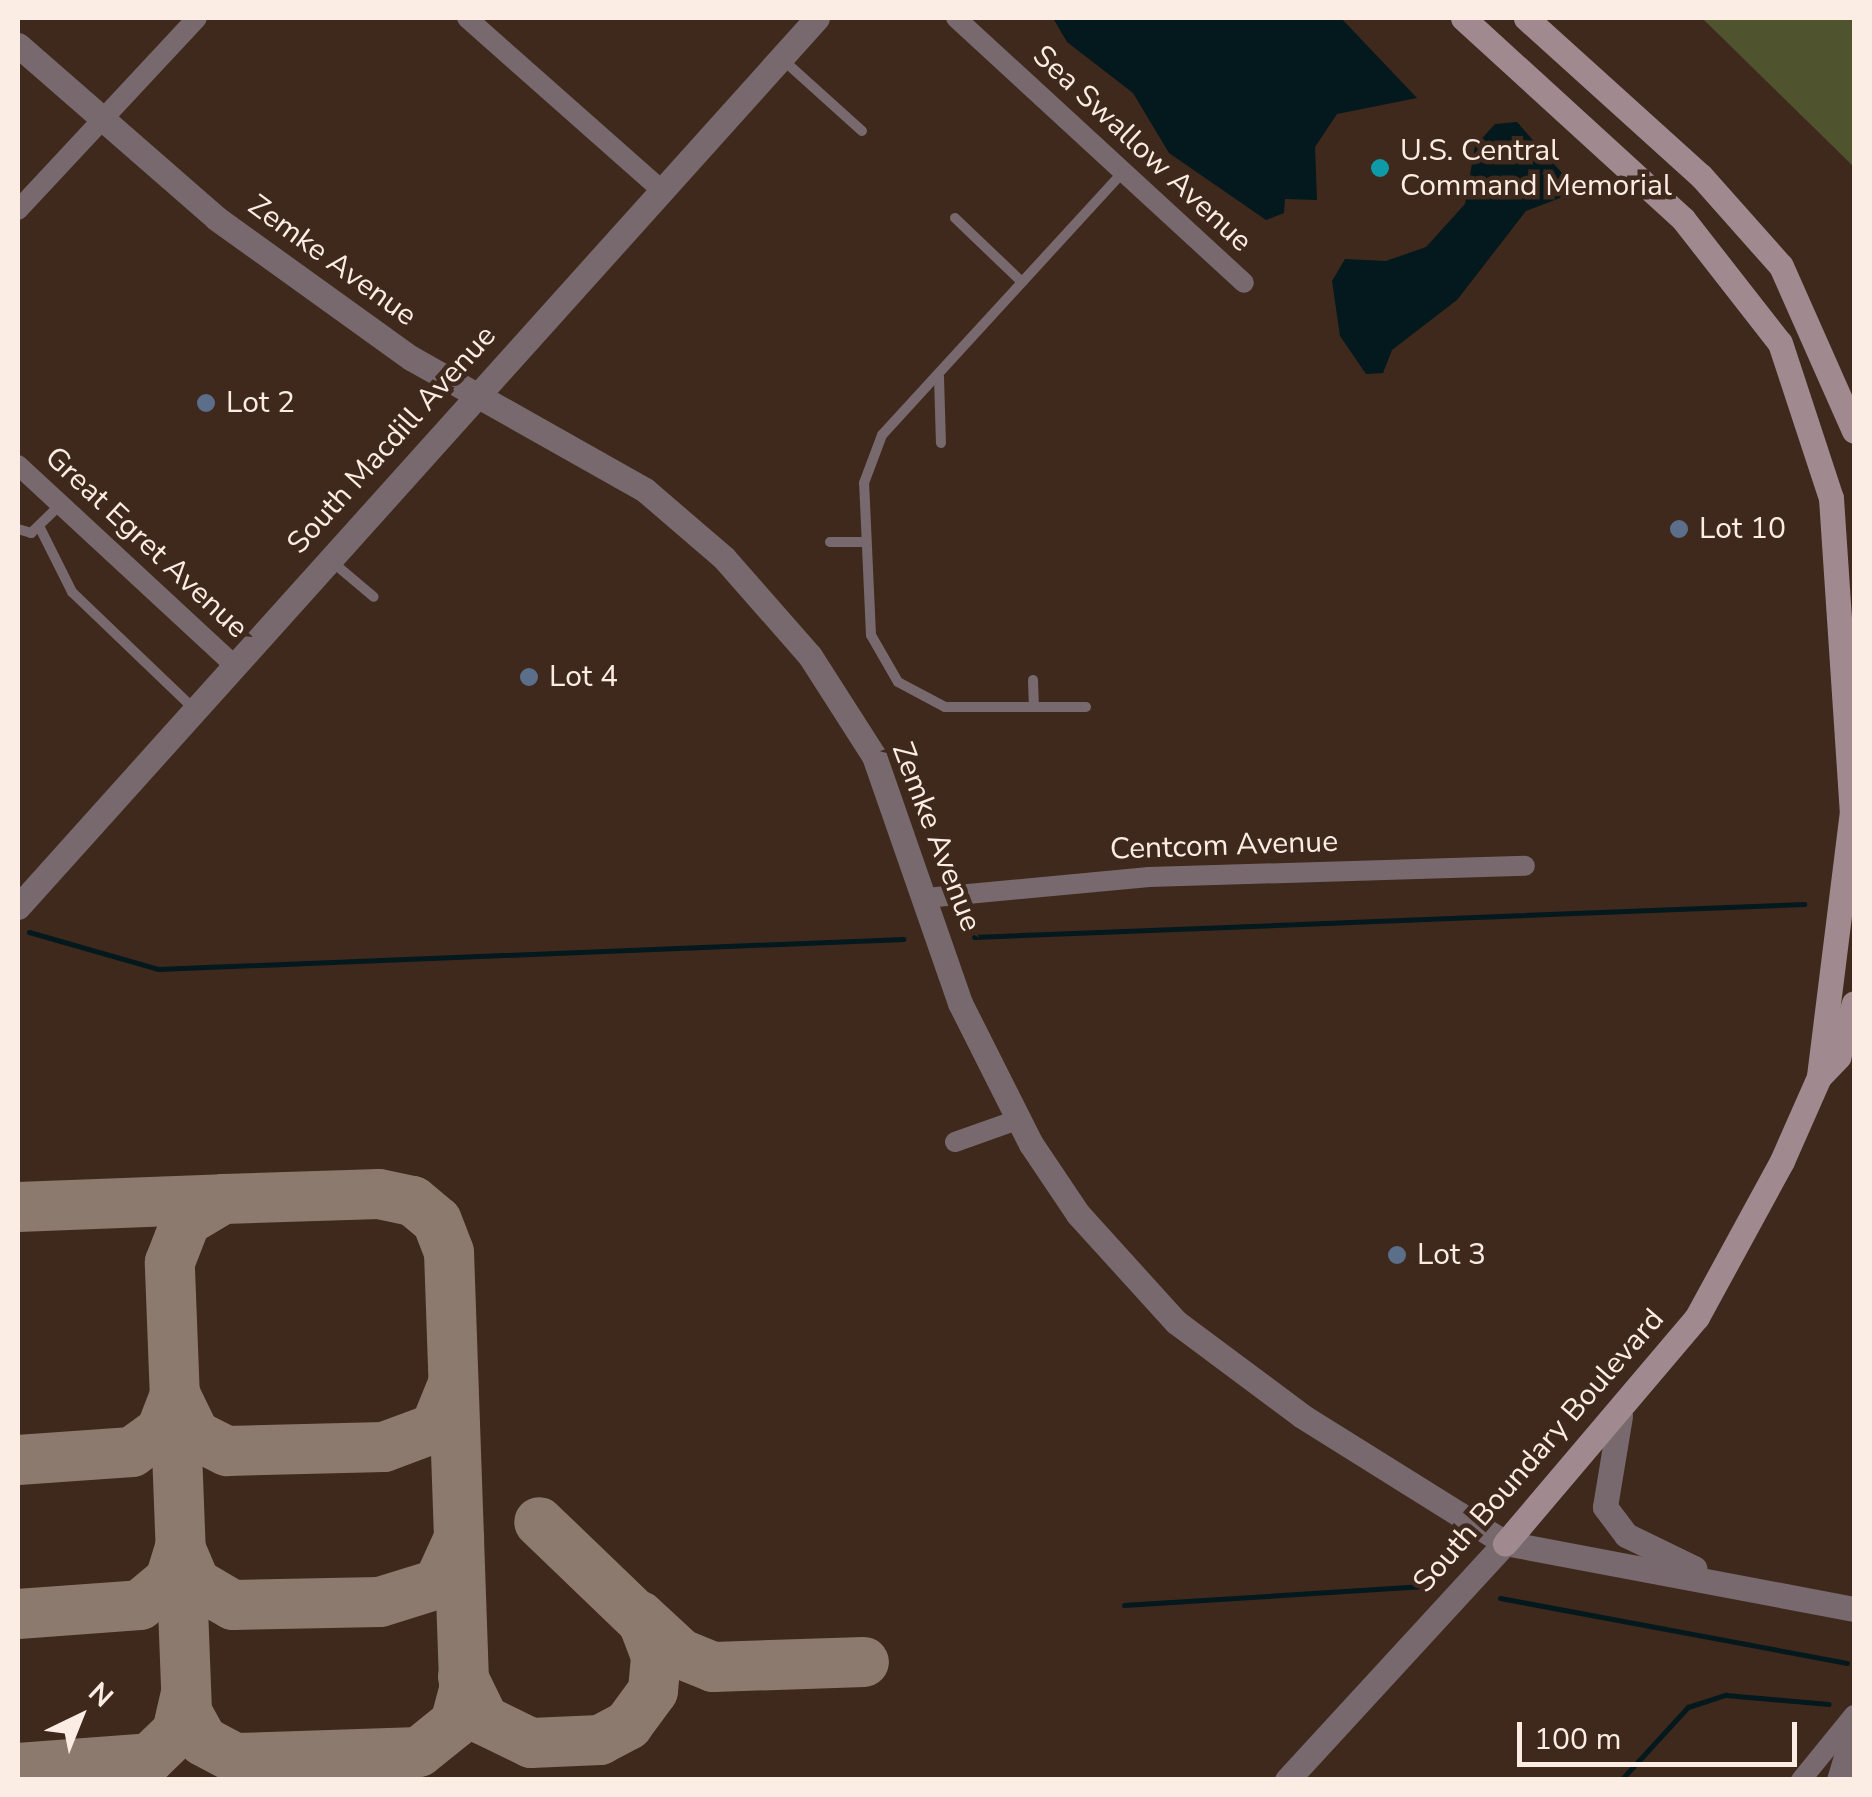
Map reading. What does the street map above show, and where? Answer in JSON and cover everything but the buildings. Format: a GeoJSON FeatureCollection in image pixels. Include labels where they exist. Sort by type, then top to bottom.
{"type":"FeatureCollection","features":[{"type":"Feature","properties":{"kind":"main road","name":"South Boundary Boulevard"},"geometry":{"type":"LineString","coordinates":[[1463,18],[1647,184],[1716,254],[1780,343],[1830,498],[1844,587],[1852,811],[1819,1077],[1734,1259],[1620,1416],[1505,1542]]}},
{"type":"Feature","properties":{"kind":"main road"},"geometry":{"type":"LineString","coordinates":[[1526,18],[1701,176],[1781,266],[1853,420]]}},
{"type":"Feature","properties":{"kind":"main road","name":"South Boundary Boulevard"},"geometry":{"type":"LineString","coordinates":[[1819,1077],[1838,1057],[1854,1003]]}},
{"type":"Feature","properties":{"kind":"street"},"geometry":{"type":"LineString","coordinates":[[18,210],[197,18]]}},
{"type":"Feature","properties":{"kind":"street"},"geometry":{"type":"LineString","coordinates":[[468,18],[660,189]]}},
{"type":"Feature","properties":{"kind":"street","name":"South Macdill Avenue"},"geometry":{"type":"LineString","coordinates":[[18,907],[817,18]]}},
{"type":"Feature","properties":{"kind":"street","name":"Sea Swallow Avenue"},"geometry":{"type":"LineString","coordinates":[[956,18],[1244,283]]}},
{"type":"Feature","properties":{"kind":"street","name":"Zemke Avenue"},"geometry":{"type":"LineString","coordinates":[[18,45],[102,122],[351,315],[646,490],[724,558],[810,656],[874,756],[960,1003],[1018,1120],[1078,1214],[1176,1322],[1302,1416],[1505,1542],[1854,1609]]}},
{"type":"Feature","properties":{"kind":"street","name":"Great Egret Avenue"},"geometry":{"type":"LineString","coordinates":[[18,465],[234,665]]}},
{"type":"Feature","properties":{"kind":"street","name":"Centcom Avenue"},"geometry":{"type":"LineString","coordinates":[[926,898],[1149,876],[1525,866]]}},
{"type":"Feature","properties":{"kind":"street"},"geometry":{"type":"LineString","coordinates":[[955,1142],[1018,1120]]}},
{"type":"Feature","properties":{"kind":"street","name":"Zemke Avenue"},"geometry":{"type":"LineString","coordinates":[[1620,1416],[1601,1496],[1613,1522],[1716,1580]]}},
{"type":"Feature","properties":{"kind":"street","name":"South Boundary Boulevard"},"geometry":{"type":"LineString","coordinates":[[1288,1780],[1505,1542]]}},
{"type":"Feature","properties":{"kind":"street"},"geometry":{"type":"LineString","coordinates":[[1802,1780],[1854,1715]]}},
{"type":"Feature","properties":{"kind":"street"},"geometry":{"type":"LineString","coordinates":[[1839,1780],[1854,1730]]}},
{"type":"Feature","properties":{"kind":"lane"},"geometry":{"type":"LineString","coordinates":[[780,58],[862,131]]}},
{"type":"Feature","properties":{"kind":"lane"},"geometry":{"type":"LineString","coordinates":[[1086,706],[945,707],[898,682],[871,635],[866,542],[872,450],[1021,280],[1123,172]]}},
{"type":"Feature","properties":{"kind":"lane"},"geometry":{"type":"LineString","coordinates":[[955,218],[1021,280]]}},
{"type":"Feature","properties":{"kind":"lane"},"geometry":{"type":"LineString","coordinates":[[939,377],[941,443]]}},
{"type":"Feature","properties":{"kind":"lane"},"geometry":{"type":"LineString","coordinates":[[18,529],[40,528],[60,505]]}},
{"type":"Feature","properties":{"kind":"lane"},"geometry":{"type":"LineString","coordinates":[[40,528],[72,592],[194,710]]}},
{"type":"Feature","properties":{"kind":"lane"},"geometry":{"type":"LineString","coordinates":[[830,542],[866,542]]}},
{"type":"Feature","properties":{"kind":"lane"},"geometry":{"type":"LineString","coordinates":[[329,559],[374,597]]}},
{"type":"Feature","properties":{"kind":"lane"},"geometry":{"type":"LineString","coordinates":[[1032,680],[1034,707]]}},
{"type":"Feature","properties":{"kind":"green space"},"geometry":{"type":"Polygon","coordinates":[[[1702,18],[1854,18],[1854,167],[1702,18]]]}},
{"type":"Feature","properties":{"kind":"water"},"geometry":{"type":"Polygon","coordinates":[[[1053,18],[1341,18],[1417,98],[1337,114],[1315,147],[1317,200],[1285,199],[1284,213],[1266,220],[1169,153],[1133,93],[1067,42],[1053,18]]]}},
{"type":"Feature","properties":{"kind":"water"},"geometry":{"type":"Polygon","coordinates":[[[1517,122],[1569,181],[1560,198],[1526,211],[1457,300],[1392,350],[1383,373],[1366,374],[1340,336],[1332,281],[1345,259],[1386,261],[1426,247],[1465,204],[1475,146],[1495,124],[1517,122]]]}},
{"type":"Feature","properties":{"kind":"waterway"},"geometry":{"type":"LineString","coordinates":[[974,937],[1804,904]]}},
{"type":"Feature","properties":{"kind":"waterway"},"geometry":{"type":"LineString","coordinates":[[29,932],[158,969],[903,939]]}},
{"type":"Feature","properties":{"kind":"waterway"},"geometry":{"type":"LineString","coordinates":[[1124,1605],[1424,1586]]}},
{"type":"Feature","properties":{"kind":"waterway"},"geometry":{"type":"LineString","coordinates":[[1500,1598],[1847,1663]]}},
{"type":"Feature","properties":{"kind":"waterway"},"geometry":{"type":"LineString","coordinates":[[1621,1780],[1688,1707],[1726,1695],[1829,1704]]}},
{"type":"Feature","properties":{"kind":"taxiway"},"geometry":{"type":"LineString","coordinates":[[18,1207],[223,1199],[379,1194],[413,1201],[437,1221],[449,1252],[464,1690],[455,1723],[419,1752],[235,1758],[203,1741],[187,1712],[170,1262],[186,1221],[223,1199]]}},
{"type":"Feature","properties":{"kind":"taxiway"},"geometry":{"type":"LineString","coordinates":[[175,1394],[195,1435],[227,1451],[384,1447],[435,1428],[453,1384]]}},
{"type":"Feature","properties":{"kind":"taxiway"},"geometry":{"type":"LineString","coordinates":[[18,1460],[132,1452],[161,1431],[175,1394]]}},
{"type":"Feature","properties":{"kind":"taxiway"},"geometry":{"type":"LineString","coordinates":[[463,1677],[484,1720],[531,1743],[600,1740],[628,1725],[653,1691],[656,1656],[643,1622],[539,1522]]}},
{"type":"Feature","properties":{"kind":"taxiway"},"geometry":{"type":"LineString","coordinates":[[180,1547],[195,1583],[233,1605],[380,1602],[438,1584],[459,1538]]}},
{"type":"Feature","properties":{"kind":"taxiway"},"geometry":{"type":"LineString","coordinates":[[18,1614],[140,1605],[170,1580],[180,1547]]}},
{"type":"Feature","properties":{"kind":"taxiway"},"geometry":{"type":"LineString","coordinates":[[640,1616],[681,1654],[713,1667],[864,1662]]}},
{"type":"Feature","properties":{"kind":"taxiway"},"geometry":{"type":"LineString","coordinates":[[18,1768],[150,1758],[177,1732],[185,1696]]}},
{"type":"Feature","properties":{"kind":"place","name":"U.S. Central Command Memorial"},"geometry":{"type":"Point","coordinates":[1380,168]}},
{"type":"Feature","properties":{"kind":"place","name":"Lot 2"},"geometry":{"type":"Point","coordinates":[206,403]}},
{"type":"Feature","properties":{"kind":"place","name":"Lot 10"},"geometry":{"type":"Point","coordinates":[1679,529]}},
{"type":"Feature","properties":{"kind":"place","name":"Lot 4"},"geometry":{"type":"Point","coordinates":[529,677]}},
{"type":"Feature","properties":{"kind":"place","name":"Lot 3"},"geometry":{"type":"Point","coordinates":[1397,1255]}}]}
